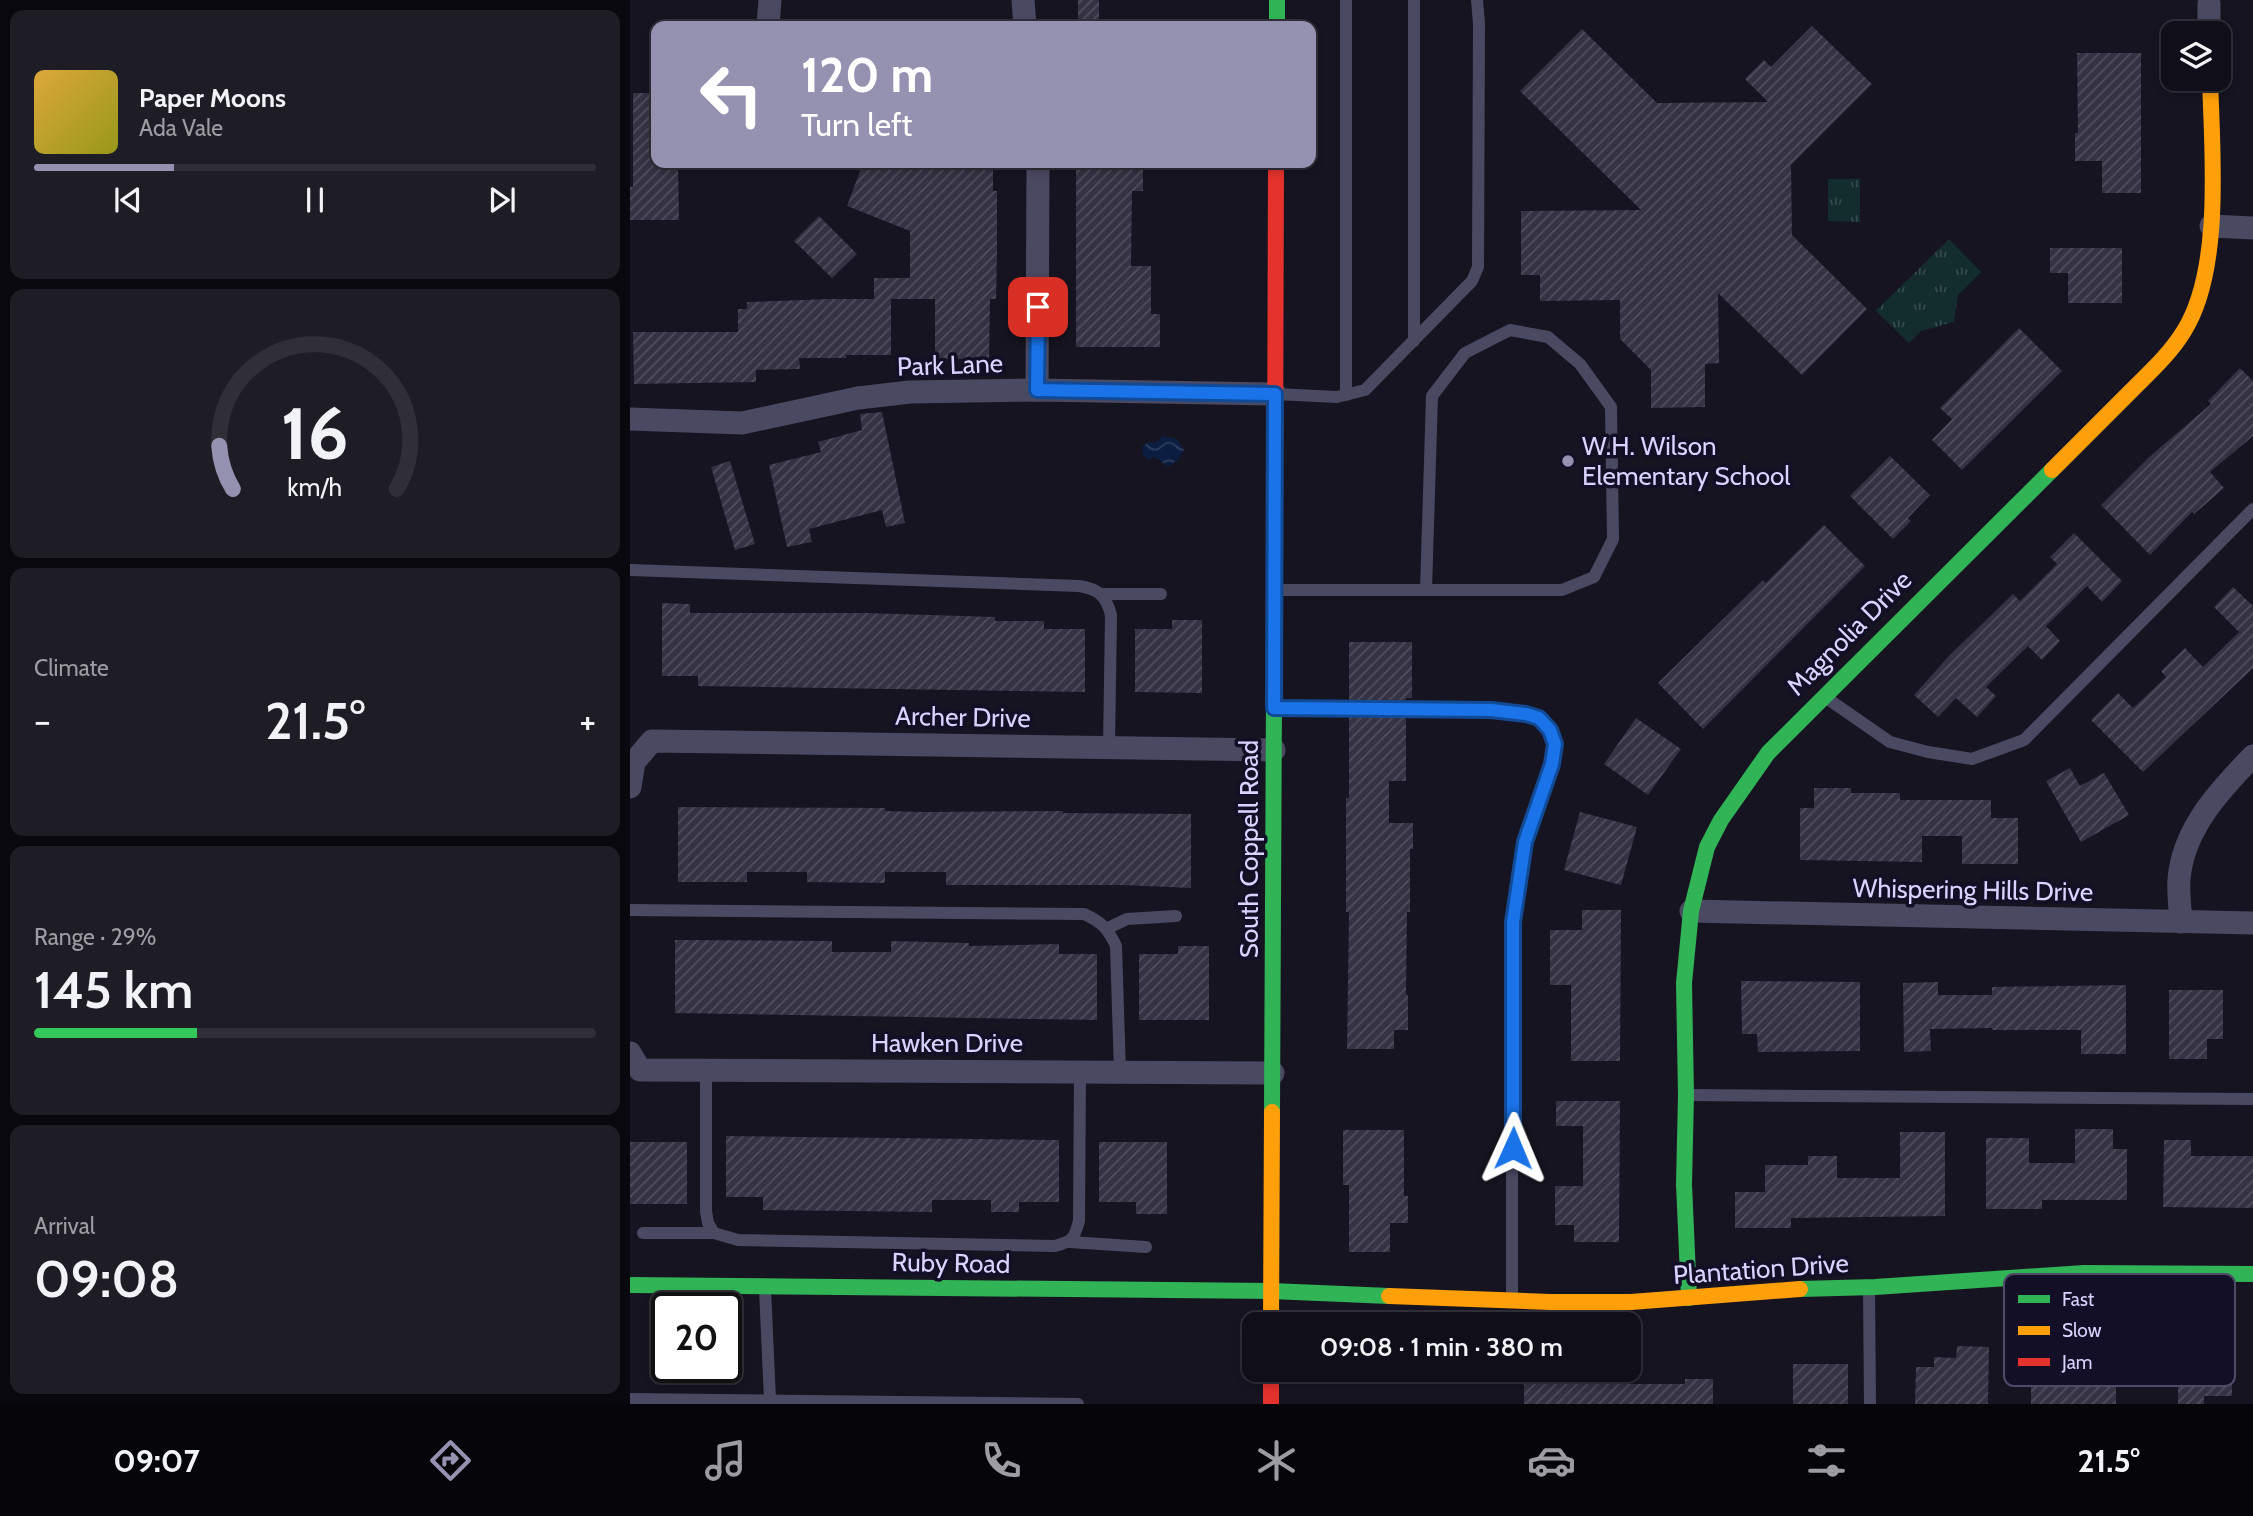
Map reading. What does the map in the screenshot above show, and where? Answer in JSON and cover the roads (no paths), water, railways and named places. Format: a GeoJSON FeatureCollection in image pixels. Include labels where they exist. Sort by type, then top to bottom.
{"type":"FeatureCollection","features":[{"type":"Feature","properties":{"kind":"street"},"geometry":{"type":"LineString","coordinates":[[768,21],[770,0]]}},
{"type":"Feature","properties":{"kind":"street"},"geometry":{"type":"LineString","coordinates":[[1023,0],[1025,21]]}},
{"type":"Feature","properties":{"kind":"street"},"geometry":{"type":"LineString","coordinates":[[1277,0],[1277,21]]}},
{"type":"Feature","properties":{"kind":"street"},"geometry":{"type":"LineString","coordinates":[[2209,4],[2210,21]]}},
{"type":"Feature","properties":{"kind":"street","name":"Magnolia Drive"},"geometry":{"type":"LineString","coordinates":[[1689,1298],[1684,1184],[1684,983],[1691,911],[1707,848],[1721,820],[1768,753],[2165,357],[2188,325],[2202,288],[2211,226],[2210,91]]}},
{"type":"Feature","properties":{"kind":"street"},"geometry":{"type":"LineString","coordinates":[[1037,390],[1038,168]]}},
{"type":"Feature","properties":{"kind":"street","name":"South Coppell Road"},"geometry":{"type":"LineString","coordinates":[[1271,1312],[1276,168]]}},
{"type":"Feature","properties":{"kind":"street"},"geometry":{"type":"LineString","coordinates":[[2211,226],[2253,228]]}},
{"type":"Feature","properties":{"kind":"street","name":"Park Lane"},"geometry":{"type":"LineString","coordinates":[[630,419],[742,423],[858,398],[910,393],[1037,390],[1275,394]]}},
{"type":"Feature","properties":{"kind":"street","name":"Archer Drive"},"geometry":{"type":"LineString","coordinates":[[630,786],[634,762],[652,741],[1274,750]]}},
{"type":"Feature","properties":{"kind":"street"},"geometry":{"type":"LineString","coordinates":[[2181,922],[2179,879],[2186,843],[2225,785],[2253,756]]}},
{"type":"Feature","properties":{"kind":"street","name":"Whispering Hills Drive"},"geometry":{"type":"LineString","coordinates":[[1691,911],[2253,923]]}},
{"type":"Feature","properties":{"kind":"street","name":"Hawken Drive"},"geometry":{"type":"LineString","coordinates":[[630,1053],[640,1070],[1273,1073]]}},
{"type":"Feature","properties":{"kind":"street","name":"Plantation Drive"},"geometry":{"type":"LineString","coordinates":[[2069,1274],[2253,1274]]}},
{"type":"Feature","properties":{"kind":"street","name":"Plantation Drive"},"geometry":{"type":"LineString","coordinates":[[1272,1291],[1631,1302],[1814,1287],[1869,1287],[2004,1278]]}},
{"type":"Feature","properties":{"kind":"street","name":"Ruby Road"},"geometry":{"type":"LineString","coordinates":[[630,1285],[1272,1291]]}},
{"type":"Feature","properties":{"kind":"street"},"geometry":{"type":"LineString","coordinates":[[1270,1404],[1271,1382]]}},
{"type":"Feature","properties":{"kind":"lane"},"geometry":{"type":"LineString","coordinates":[[1346,0],[1346,395]]}},
{"type":"Feature","properties":{"kind":"lane"},"geometry":{"type":"LineString","coordinates":[[1414,0],[1414,341]]}},
{"type":"Feature","properties":{"kind":"lane"},"geometry":{"type":"LineString","coordinates":[[1275,394],[1338,397],[1365,390],[1472,281],[1478,267],[1477,0]]}},
{"type":"Feature","properties":{"kind":"lane"},"geometry":{"type":"LineString","coordinates":[[1275,590],[1426,590],[1562,590],[1594,577],[1613,539],[1611,407],[1580,364],[1548,337],[1510,330],[1488,341],[1465,353],[1432,396],[1426,590]]}},
{"type":"Feature","properties":{"kind":"lane"},"geometry":{"type":"LineString","coordinates":[[1825,697],[1890,742],[1928,752],[1972,759],[2024,740],[2253,509]]}},
{"type":"Feature","properties":{"kind":"lane"},"geometry":{"type":"LineString","coordinates":[[630,570],[1094,588],[1103,594],[1111,615],[1109,747]]}},
{"type":"Feature","properties":{"kind":"lane"},"geometry":{"type":"LineString","coordinates":[[1103,594],[1161,594]]}},
{"type":"Feature","properties":{"kind":"lane"},"geometry":{"type":"LineString","coordinates":[[1274,708],[1491,710],[1539,718],[1550,730],[1555,744],[1552,764],[1525,842],[1513,922],[1512,1300]]}},
{"type":"Feature","properties":{"kind":"lane"},"geometry":{"type":"LineString","coordinates":[[630,909],[1084,914],[1098,920],[1108,929],[1116,946],[1120,1072]]}},
{"type":"Feature","properties":{"kind":"lane"},"geometry":{"type":"LineString","coordinates":[[1108,929],[1127,919],[1176,916]]}},
{"type":"Feature","properties":{"kind":"lane"},"geometry":{"type":"LineString","coordinates":[[706,1070],[706,1211],[708,1223],[714,1233]]}},
{"type":"Feature","properties":{"kind":"lane"},"geometry":{"type":"LineString","coordinates":[[1070,1242],[1076,1234],[1079,1221],[1080,1072]]}},
{"type":"Feature","properties":{"kind":"lane"},"geometry":{"type":"LineString","coordinates":[[1686,1095],[2253,1099]]}},
{"type":"Feature","properties":{"kind":"lane"},"geometry":{"type":"LineString","coordinates":[[643,1233],[714,1233],[737,1240],[1055,1247],[1070,1242],[1146,1247]]}},
{"type":"Feature","properties":{"kind":"lane"},"geometry":{"type":"LineString","coordinates":[[764,1285],[771,1400]]}},
{"type":"Feature","properties":{"kind":"lane"},"geometry":{"type":"LineString","coordinates":[[1869,1287],[1870,1404]]}},
{"type":"Feature","properties":{"kind":"lane"},"geometry":{"type":"LineString","coordinates":[[630,1399],[1077,1404]]}},
{"type":"Feature","properties":{"kind":"water"},"geometry":{"type":"Polygon","coordinates":[[[1163,436],[1177,439],[1184,450],[1169,467],[1155,457],[1148,459],[1143,455],[1142,447],[1149,442],[1155,443],[1163,436]]]}},
{"type":"Feature","properties":{"kind":"place","name":"W.H. Wilson Elementary School"},"geometry":{"type":"Point","coordinates":[1568,461]}}]}
